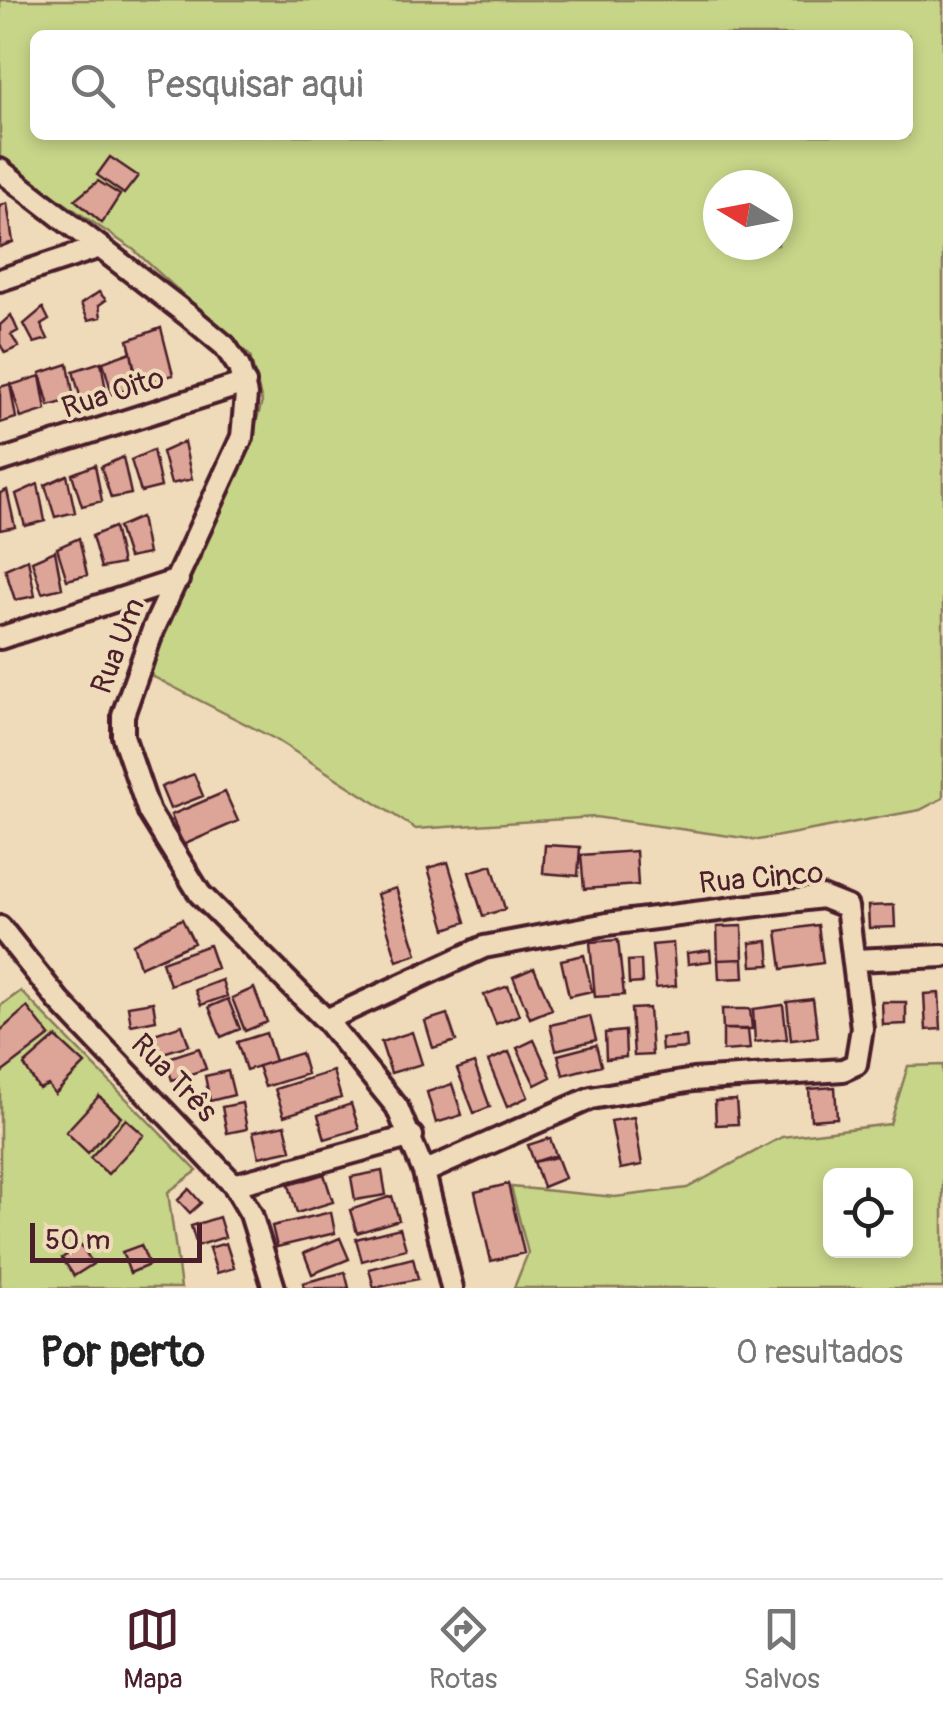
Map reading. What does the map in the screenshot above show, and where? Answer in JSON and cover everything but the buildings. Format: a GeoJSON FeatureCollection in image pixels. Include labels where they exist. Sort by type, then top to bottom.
{"type":"FeatureCollection","features":[{"type":"Feature","properties":{"kind":"street"},"geometry":{"type":"LineString","coordinates":[[0,170],[224,346],[244,383]]}},
{"type":"Feature","properties":{"kind":"street"},"geometry":{"type":"LineString","coordinates":[[0,280],[100,248]]}},
{"type":"Feature","properties":{"kind":"street","name":"Rua Oito"},"geometry":{"type":"LineString","coordinates":[[0,461],[244,383]]}},
{"type":"Feature","properties":{"kind":"street","name":"Rua Um"},"geometry":{"type":"LineString","coordinates":[[244,383],[242,436],[153,630],[122,714],[129,759],[149,812],[200,894],[377,1076],[412,1136],[452,1288]]}},
{"type":"Feature","properties":{"kind":"street"},"geometry":{"type":"LineString","coordinates":[[0,638],[178,580]]}},
{"type":"Feature","properties":{"kind":"street","name":"Rua Cinco"},"geometry":{"type":"LineString","coordinates":[[326,1020],[484,947],[607,924],[822,897],[847,907],[862,1044],[861,1058],[850,1068],[693,1080],[591,1098],[424,1172]]}},
{"type":"Feature","properties":{"kind":"street","name":"Rua Três"},"geometry":{"type":"LineString","coordinates":[[0,927],[58,1002],[234,1185],[251,1214],[274,1288]]}},
{"type":"Feature","properties":{"kind":"street"},"geometry":{"type":"LineString","coordinates":[[855,960],[943,956]]}},
{"type":"Feature","properties":{"kind":"street"},"geometry":{"type":"LineString","coordinates":[[234,1185],[412,1136]]}},
{"type":"Feature","properties":{"kind":"green space"},"geometry":{"type":"Polygon","coordinates":[[[0,0],[943,0],[943,798],[920,810],[758,840],[595,817],[416,829],[275,739],[148,674],[250,443],[262,402],[250,356],[134,250],[0,160],[0,0]]]}},
{"type":"Feature","properties":{"kind":"green space"},"geometry":{"type":"Polygon","coordinates":[[[21,991],[197,1171],[168,1192],[181,1288],[0,1288],[0,1006],[21,991]]]}},
{"type":"Feature","properties":{"kind":"green space"},"geometry":{"type":"Polygon","coordinates":[[[943,1065],[943,1288],[514,1288],[528,1253],[511,1187],[615,1197],[687,1188],[782,1137],[890,1124],[908,1066],[943,1065]]]}}]}
